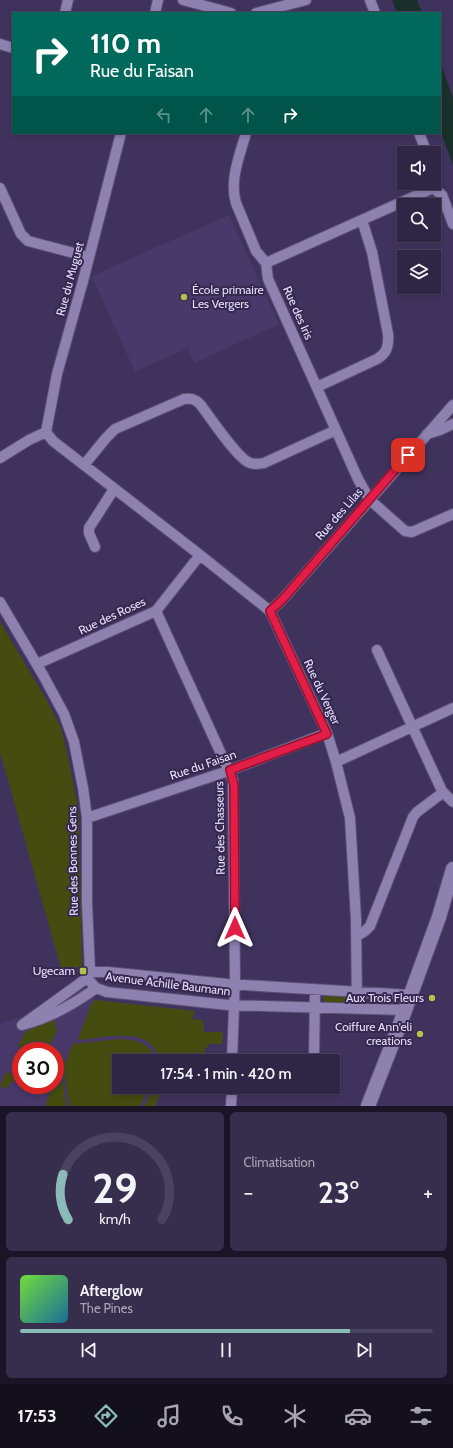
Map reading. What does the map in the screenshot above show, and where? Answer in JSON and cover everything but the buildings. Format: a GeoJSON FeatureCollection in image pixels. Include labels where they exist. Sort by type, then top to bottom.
{"type":"FeatureCollection","features":[{"type":"Feature","properties":{"kind":"main road"},"geometry":{"type":"LineString","coordinates":[[368,1106],[439,917],[450,900],[453,869]]}},
{"type":"Feature","properties":{"kind":"street"},"geometry":{"type":"LineString","coordinates":[[65,12],[68,0]]}},
{"type":"Feature","properties":{"kind":"street"},"geometry":{"type":"LineString","coordinates":[[155,12],[158,0]]}},
{"type":"Feature","properties":{"kind":"street"},"geometry":{"type":"LineString","coordinates":[[183,0],[227,12]]}},
{"type":"Feature","properties":{"kind":"street"},"geometry":{"type":"LineString","coordinates":[[260,12],[306,0]]}},
{"type":"Feature","properties":{"kind":"street"},"geometry":{"type":"LineString","coordinates":[[370,0],[375,12]]}},
{"type":"Feature","properties":{"kind":"street"},"geometry":{"type":"LineString","coordinates":[[0,44],[12,48]]}},
{"type":"Feature","properties":{"kind":"street","name":"Rue du Muguet"},"geometry":{"type":"LineString","coordinates":[[46,432],[57,374],[122,134]]}},
{"type":"Feature","properties":{"kind":"street","name":"Rue des Iris"},"geometry":{"type":"LineString","coordinates":[[246,134],[234,178],[234,195],[238,210],[256,251],[266,263],[268,279],[358,479],[369,499]]}},
{"type":"Feature","properties":{"kind":"street"},"geometry":{"type":"LineString","coordinates":[[419,134],[424,146]]}},
{"type":"Feature","properties":{"kind":"street"},"geometry":{"type":"LineString","coordinates":[[0,188],[21,234],[28,241],[89,257]]}},
{"type":"Feature","properties":{"kind":"street"},"geometry":{"type":"LineString","coordinates":[[266,263],[362,220],[422,190]]}},
{"type":"Feature","properties":{"kind":"street"},"geometry":{"type":"LineString","coordinates":[[438,190],[442,195],[453,224]]}},
{"type":"Feature","properties":{"kind":"street"},"geometry":{"type":"LineString","coordinates":[[317,387],[377,360],[388,348],[388,334],[372,252],[362,220]]}},
{"type":"Feature","properties":{"kind":"street"},"geometry":{"type":"LineString","coordinates":[[84,466],[115,429],[184,399],[190,398],[200,404],[238,453],[252,464],[264,463],[336,430]]}},
{"type":"Feature","properties":{"kind":"street","name":"Rue des Lilas"},"geometry":{"type":"LineString","coordinates":[[270,611],[283,599],[369,499],[453,405]]}},
{"type":"Feature","properties":{"kind":"street","name":"Rue des Lilas"},"geometry":{"type":"LineString","coordinates":[[427,434],[453,424]]}},
{"type":"Feature","properties":{"kind":"street"},"geometry":{"type":"LineString","coordinates":[[0,458],[29,440],[46,432]]}},
{"type":"Feature","properties":{"kind":"street","name":"Rue du Verger"},"geometry":{"type":"LineString","coordinates":[[46,432],[53,441],[84,466],[200,554],[270,611],[327,734],[336,762],[350,818],[357,936],[357,1008]]}},
{"type":"Feature","properties":{"kind":"street"},"geometry":{"type":"LineString","coordinates":[[94,547],[89,533],[89,528],[114,489]]}},
{"type":"Feature","properties":{"kind":"street"},"geometry":{"type":"LineString","coordinates":[[369,499],[406,531],[412,532],[453,514]]}},
{"type":"Feature","properties":{"kind":"street","name":"Rue des Roses"},"geometry":{"type":"LineString","coordinates":[[37,664],[156,611],[200,554]]}},
{"type":"Feature","properties":{"kind":"street","name":"Rue des Bonnes Gens"},"geometry":{"type":"LineString","coordinates":[[0,602],[37,664],[68,723],[80,772],[87,818],[89,975]]}},
{"type":"Feature","properties":{"kind":"street","name":"Rue des Chasseurs"},"geometry":{"type":"LineString","coordinates":[[156,611],[230,770],[234,785],[235,984],[232,1054]]}},
{"type":"Feature","properties":{"kind":"street"},"geometry":{"type":"LineString","coordinates":[[377,650],[442,791],[453,802]]}},
{"type":"Feature","properties":{"kind":"street"},"geometry":{"type":"LineString","coordinates":[[336,762],[453,708]]}},
{"type":"Feature","properties":{"kind":"street","name":"Rue du Faisan"},"geometry":{"type":"LineString","coordinates":[[87,818],[230,770],[327,734]]}},
{"type":"Feature","properties":{"kind":"street"},"geometry":{"type":"LineString","coordinates":[[357,936],[370,926],[413,817],[417,812],[441,794],[442,791]]}},
{"type":"Feature","properties":{"kind":"street","name":"Avenue Achille Baumann"},"geometry":{"type":"LineString","coordinates":[[405,1010],[234,1005],[107,992],[96,988],[89,975],[108,972],[235,984],[410,995]]}},
{"type":"Feature","properties":{"kind":"street"},"geometry":{"type":"LineString","coordinates":[[89,975],[22,1025],[56,1014],[96,988]]}},
{"type":"Feature","properties":{"kind":"street"},"geometry":{"type":"LineString","coordinates":[[314,1054],[315,989]]}},
{"type":"Feature","properties":{"kind":"street"},"geometry":{"type":"LineString","coordinates":[[231,1106],[232,1094]]}},
{"type":"Feature","properties":{"kind":"shaded area"},"geometry":{"type":"Polygon","coordinates":[[[392,0],[417,0],[422,12],[397,12],[392,0]]]}},
{"type":"Feature","properties":{"kind":"shaded area"},"geometry":{"type":"Polygon","coordinates":[[[441,65],[453,98],[453,165],[441,133],[441,65]]]}},
{"type":"Feature","properties":{"kind":"shaded area","name":"École primaire Les Vergers"},"geometry":{"type":"Polygon","coordinates":[[[229,215],[279,324],[194,363],[188,348],[135,372],[92,276],[229,215]]]}},
{"type":"Feature","properties":{"kind":"shaded area"},"geometry":{"type":"Polygon","coordinates":[[[75,980],[95,1000],[195,1011],[177,1054],[112,1054],[112,1094],[160,1094],[155,1106],[0,1106],[0,1024],[28,1015],[75,980]]]}},
{"type":"Feature","properties":{"kind":"green space"},"geometry":{"type":"Polygon","coordinates":[[[0,622],[46,699],[61,728],[67,753],[79,813],[82,967],[61,968],[0,752],[0,622]]]}},
{"type":"Feature","properties":{"kind":"green space"},"geometry":{"type":"Polygon","coordinates":[[[326,994],[347,995],[350,1000],[347,1003],[325,1003],[323,998],[326,994]]]}},
{"type":"Feature","properties":{"kind":"green space"},"geometry":{"type":"Polygon","coordinates":[[[95,1000],[195,1011],[192,1019],[203,1020],[204,1032],[223,1032],[222,1044],[208,1044],[207,1048],[205,1048],[205,1054],[157,1054],[155,1049],[148,1042],[138,1038],[114,1036],[79,1040],[78,1039],[91,1004],[95,1000]]]}},
{"type":"Feature","properties":{"kind":"green space"},"geometry":{"type":"Polygon","coordinates":[[[54,1019],[57,1031],[52,1042],[20,1042],[25,1032],[54,1019]]]}},
{"type":"Feature","properties":{"kind":"green space"},"geometry":{"type":"Polygon","coordinates":[[[118,1039],[142,1043],[151,1050],[153,1054],[112,1054],[112,1094],[146,1094],[140,1106],[70,1106],[64,1066],[73,1044],[118,1039]]]}},
{"type":"Feature","properties":{"kind":"green space"},"geometry":{"type":"Polygon","coordinates":[[[6,1072],[12,1074],[12,1081],[7,1089],[0,1086],[6,1072]]]}},
{"type":"Feature","properties":{"kind":"green space"},"geometry":{"type":"Polygon","coordinates":[[[64,1090],[67,1106],[45,1106],[50,1094],[64,1094],[64,1090]]]}},
{"type":"Feature","properties":{"kind":"green space"},"geometry":{"type":"Polygon","coordinates":[[[151,1094],[160,1094],[155,1106],[144,1106],[151,1094]]]}},
{"type":"Feature","properties":{"kind":"place","name":"École primaire Les Vergers"},"geometry":{"type":"Point","coordinates":[184,297]}},
{"type":"Feature","properties":{"kind":"place","name":"Ugecam"},"geometry":{"type":"Point","coordinates":[83,971]}},
{"type":"Feature","properties":{"kind":"place","name":"Aux Trois Fleurs"},"geometry":{"type":"Point","coordinates":[432,998]}},
{"type":"Feature","properties":{"kind":"place","name":"Coiffure Ann'eli creations"},"geometry":{"type":"Point","coordinates":[420,1034]}},
{"type":"Feature","properties":{"kind":"route"},"geometry":{"type":"LineString","coordinates":[[235,928],[234,785],[230,770],[327,734],[270,611],[283,599],[408,455]]}}]}
